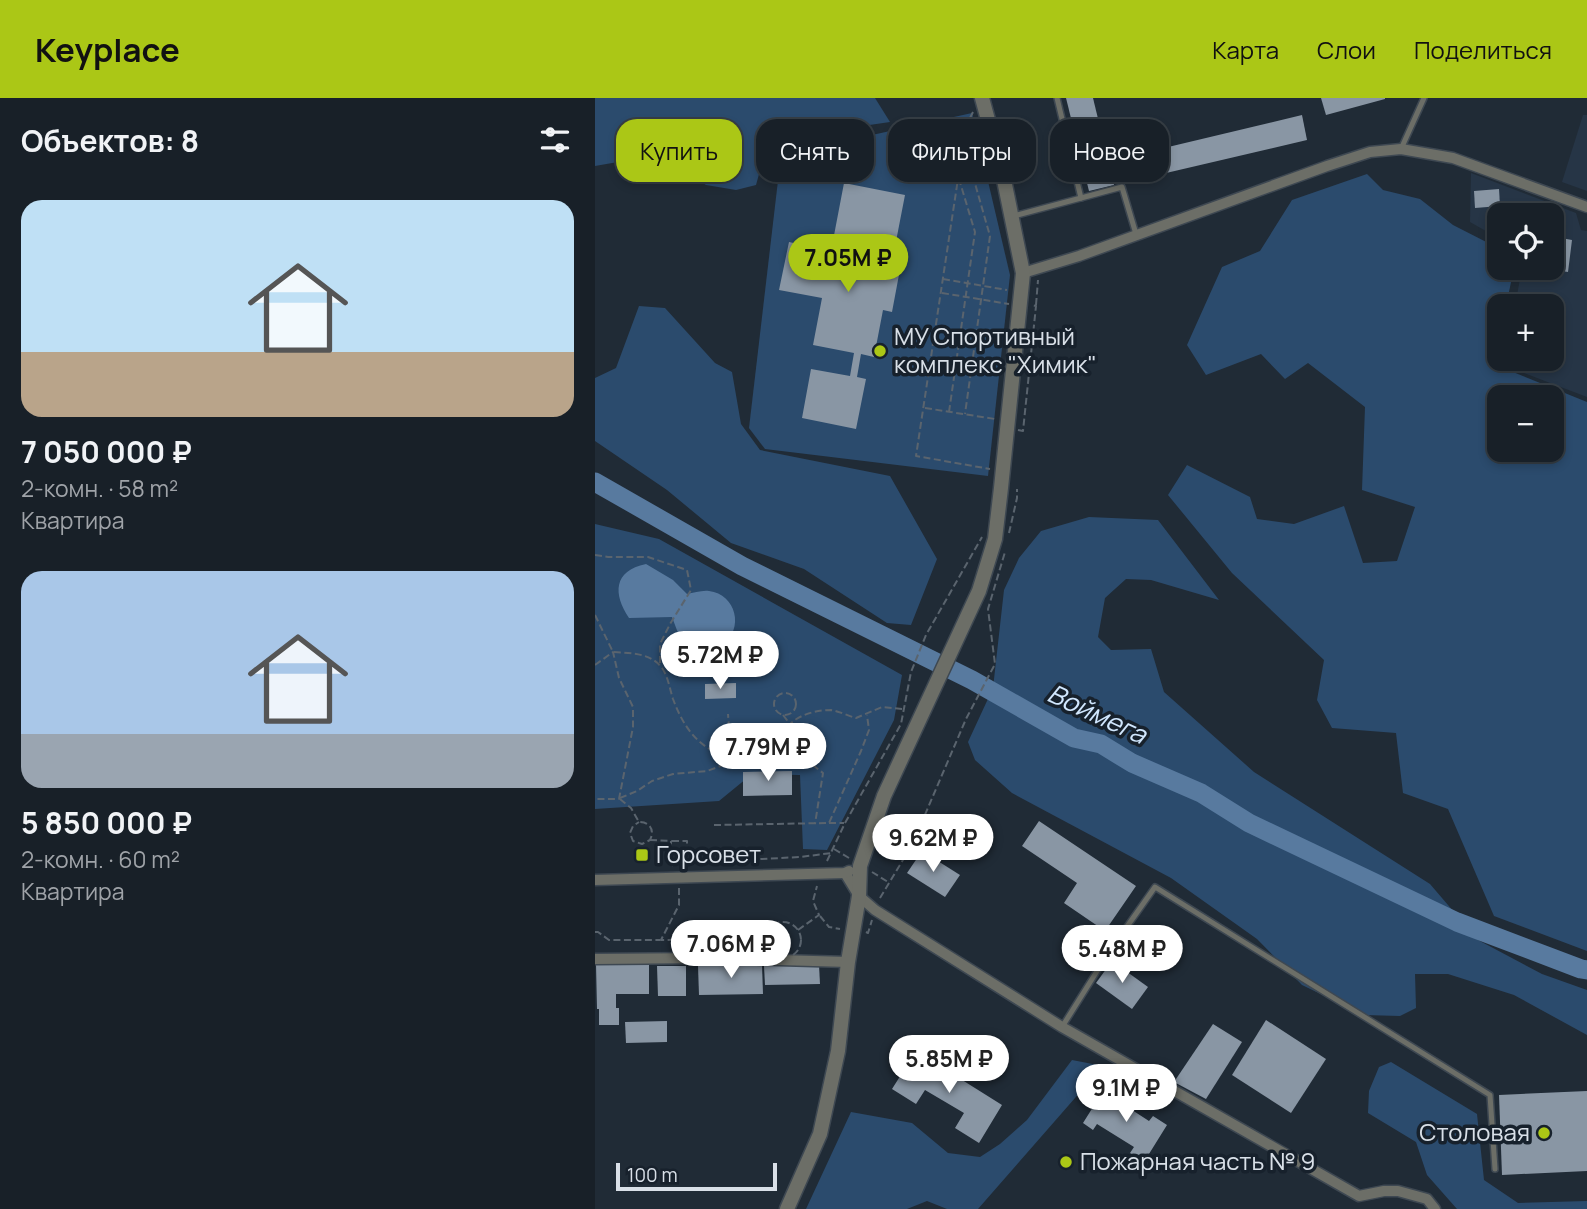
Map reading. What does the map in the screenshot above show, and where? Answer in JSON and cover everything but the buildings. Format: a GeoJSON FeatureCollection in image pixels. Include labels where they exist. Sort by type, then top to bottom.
{"type":"FeatureCollection","features":[{"type":"Feature","properties":{"kind":"street"},"geometry":{"type":"LineString","coordinates":[[787,1209],[820,1134],[838,1051],[848,961],[859,896],[860,866],[884,796],[979,592],[995,539],[1023,273],[1003,176],[979,102]]}},
{"type":"Feature","properties":{"kind":"street"},"geometry":{"type":"LineString","coordinates":[[1023,273],[1079,256],[1370,152],[1401,149],[1453,158],[1587,207]]}},
{"type":"Feature","properties":{"kind":"street"},"geometry":{"type":"LineString","coordinates":[[595,880],[845,873],[860,866]]}},
{"type":"Feature","properties":{"kind":"street"},"geometry":{"type":"LineString","coordinates":[[845,873],[859,896],[875,910],[1062,1027],[1359,1196],[1398,1191],[1427,1199],[1435,1209]]}},
{"type":"Feature","properties":{"kind":"street"},"geometry":{"type":"LineString","coordinates":[[595,959],[848,961]]}},
{"type":"Feature","properties":{"kind":"lane"},"geometry":{"type":"LineString","coordinates":[[1057,98],[1081,198]]}},
{"type":"Feature","properties":{"kind":"lane"},"geometry":{"type":"LineString","coordinates":[[1401,149],[1424,98]]}},
{"type":"Feature","properties":{"kind":"lane"},"geometry":{"type":"LineString","coordinates":[[1011,216],[1122,187],[1136,235]]}},
{"type":"Feature","properties":{"kind":"lane"},"geometry":{"type":"LineString","coordinates":[[1062,1027],[1109,952],[1155,887],[1490,1095],[1495,1169]]}},
{"type":"Feature","properties":{"kind":"path"},"geometry":{"type":"LineString","coordinates":[[970,119],[979,102]]}},
{"type":"Feature","properties":{"kind":"path"},"geometry":{"type":"LineString","coordinates":[[957,182],[916,456],[991,469]]}},
{"type":"Feature","properties":{"kind":"path"},"geometry":{"type":"LineString","coordinates":[[949,412],[975,232],[960,182]]}},
{"type":"Feature","properties":{"kind":"path"},"geometry":{"type":"LineString","coordinates":[[965,414],[990,236],[974,182]]}},
{"type":"Feature","properties":{"kind":"path"},"geometry":{"type":"LineString","coordinates":[[1036,306],[1039,267]]}},
{"type":"Feature","properties":{"kind":"path"},"geometry":{"type":"LineString","coordinates":[[943,279],[1011,291]]}},
{"type":"Feature","properties":{"kind":"path"},"geometry":{"type":"LineString","coordinates":[[940,293],[1010,304],[1010,301]]}},
{"type":"Feature","properties":{"kind":"path"},"geometry":{"type":"LineString","coordinates":[[923,408],[996,419],[995,427]]}},
{"type":"Feature","properties":{"kind":"path"},"geometry":{"type":"LineString","coordinates":[[1008,538],[1017,489]]}},
{"type":"Feature","properties":{"kind":"path"},"geometry":{"type":"LineString","coordinates":[[798,930],[819,915],[813,901],[820,873],[901,724],[911,672],[926,635],[983,535]]}},
{"type":"Feature","properties":{"kind":"path"},"geometry":{"type":"LineString","coordinates":[[875,910],[912,845],[966,719],[995,664],[988,609],[1006,548]]}},
{"type":"Feature","properties":{"kind":"path"},"geometry":{"type":"LineString","coordinates":[[595,555],[649,556],[687,570],[691,590],[660,644],[660,667]]}},
{"type":"Feature","properties":{"kind":"path"},"geometry":{"type":"LineString","coordinates":[[595,615],[613,652],[619,678],[633,707],[633,727],[619,799]]}},
{"type":"Feature","properties":{"kind":"path"},"geometry":{"type":"LineString","coordinates":[[595,665],[613,652],[649,657],[663,669],[673,701],[685,726],[702,746],[737,760]]}},
{"type":"Feature","properties":{"kind":"path"},"geometry":{"type":"LineString","coordinates":[[783,715],[791,713],[795,706],[794,698],[786,694],[777,696],[774,705],[790,725]]}},
{"type":"Feature","properties":{"kind":"path"},"geometry":{"type":"LineString","coordinates":[[595,799],[619,799],[652,781],[673,774],[706,771],[737,760],[757,757],[795,720],[814,712],[833,710],[856,718],[882,707],[904,709]]}},
{"type":"Feature","properties":{"kind":"path"},"geometry":{"type":"LineString","coordinates":[[727,714],[730,739],[737,760]]}},
{"type":"Feature","properties":{"kind":"path"},"geometry":{"type":"LineString","coordinates":[[829,823],[862,751],[869,730],[866,714]]}},
{"type":"Feature","properties":{"kind":"path"},"geometry":{"type":"LineString","coordinates":[[761,753],[809,762],[823,773],[815,824]]}},
{"type":"Feature","properties":{"kind":"path"},"geometry":{"type":"LineString","coordinates":[[619,799],[631,808],[639,822]]}},
{"type":"Feature","properties":{"kind":"path"},"geometry":{"type":"LineString","coordinates":[[650,840],[651,827],[648,824],[639,822],[633,826],[630,833],[633,841],[642,844],[650,840],[687,841],[687,863]]}},
{"type":"Feature","properties":{"kind":"path"},"geometry":{"type":"LineString","coordinates":[[714,825],[845,823]]}},
{"type":"Feature","properties":{"kind":"path"},"geometry":{"type":"LineString","coordinates":[[661,940],[679,905],[678,877],[671,862],[671,841]]}},
{"type":"Feature","properties":{"kind":"path"},"geometry":{"type":"LineString","coordinates":[[671,862],[800,858],[832,853]]}},
{"type":"Feature","properties":{"kind":"path"},"geometry":{"type":"LineString","coordinates":[[778,923],[789,923],[798,930],[801,941],[797,951],[788,957],[777,957],[766,945],[765,939],[769,929],[778,923]]}},
{"type":"Feature","properties":{"kind":"path"},"geometry":{"type":"LineString","coordinates":[[595,932],[609,940],[765,939]]}},
{"type":"Feature","properties":{"kind":"shaded area"},"geometry":{"type":"Polygon","coordinates":[[[595,98],[875,98],[888,119],[888,122],[874,124],[874,119],[756,119],[756,185],[736,190],[701,182],[742,182],[742,119],[616,119],[616,162],[595,166],[595,98]]]}},
{"type":"Feature","properties":{"kind":"shaded area","name":"МУ Спортивный комплекс \"Химик\""},"geometry":{"type":"Polygon","coordinates":[[[972,113],[973,119],[945,119],[972,113]]]}},
{"type":"Feature","properties":{"kind":"shaded area"},"geometry":{"type":"Polygon","coordinates":[[[1583,115],[1587,115],[1587,191],[1562,182],[1583,115]]]}},
{"type":"Feature","properties":{"kind":"shaded area","name":"МУ Спортивный комплекс \"Химик\""},"geometry":{"type":"Polygon","coordinates":[[[888,131],[888,182],[988,182],[1010,275],[988,476],[765,449],[749,428],[778,182],[874,182],[874,135],[888,131]]]}},
{"type":"Feature","properties":{"kind":"shaded area"},"geometry":{"type":"Polygon","coordinates":[[[1471,173],[1550,203],[1487,203],[1487,232],[1470,222],[1471,173]]]}},
{"type":"Feature","properties":{"kind":"shaded area"},"geometry":{"type":"Polygon","coordinates":[[[1367,174],[1383,190],[1420,199],[1453,225],[1487,242],[1487,280],[1511,280],[1509,294],[1487,294],[1487,371],[1510,371],[1545,385],[1487,385],[1487,462],[1564,462],[1564,393],[1587,402],[1587,951],[1494,916],[1448,809],[1403,793],[1396,733],[1332,728],[1317,700],[1324,660],[1232,573],[1168,495],[1187,465],[1250,497],[1257,519],[1294,524],[1344,506],[1363,563],[1397,561],[1415,507],[1362,490],[1365,407],[1308,363],[1285,379],[1261,354],[1206,375],[1187,345],[1222,267],[1260,251],[1292,200],[1367,174]]]}},
{"type":"Feature","properties":{"kind":"shaded area"},"geometry":{"type":"Polygon","coordinates":[[[1564,208],[1576,213],[1581,230],[1587,231],[1587,397],[1564,388],[1564,385],[1556,385],[1519,371],[1564,371],[1564,294],[1517,294],[1520,280],[1564,280],[1564,208]]]}},
{"type":"Feature","properties":{"kind":"shaded area"},"geometry":{"type":"Polygon","coordinates":[[[639,306],[665,308],[715,363],[732,372],[741,424],[760,450],[890,476],[937,559],[911,625],[887,623],[804,569],[731,543],[667,490],[595,441],[595,378],[616,368],[639,306]]]}},
{"type":"Feature","properties":{"kind":"shaded area"},"geometry":{"type":"Polygon","coordinates":[[[1089,517],[1158,520],[1219,600],[1151,580],[1126,579],[1105,598],[1098,637],[1111,650],[1151,649],[1164,692],[1254,772],[1430,884],[1478,940],[1542,974],[1587,990],[1587,1035],[1514,995],[1448,974],[1415,974],[1416,1008],[1400,1016],[1364,1015],[1302,985],[1257,939],[1171,878],[1012,793],[975,760],[968,742],[993,688],[1004,590],[1019,558],[1041,531],[1089,517]]]}},
{"type":"Feature","properties":{"kind":"shaded area"},"geometry":{"type":"Polygon","coordinates":[[[595,524],[659,539],[902,675],[894,720],[827,850],[803,849],[800,775],[752,774],[719,801],[595,809],[595,524]]]}},
{"type":"Feature","properties":{"kind":"shaded area"},"geometry":{"type":"Polygon","coordinates":[[[646,564],[673,580],[687,594],[709,591],[726,598],[734,613],[735,622],[729,638],[714,651],[705,651],[681,641],[672,617],[629,618],[620,600],[619,585],[627,572],[646,564]]]}},
{"type":"Feature","properties":{"kind":"shaded area"},"geometry":{"type":"Polygon","coordinates":[[[1072,1060],[1103,1066],[978,1209],[947,1209],[927,1201],[907,1209],[806,1209],[851,1112],[912,1123],[948,1153],[980,1157],[1000,1144],[1027,1120],[1072,1060]]]}},
{"type":"Feature","properties":{"kind":"shaded area"},"geometry":{"type":"Polygon","coordinates":[[[1391,1062],[1477,1114],[1484,1180],[1518,1203],[1587,1201],[1587,1209],[1457,1209],[1427,1175],[1416,1142],[1368,1113],[1369,1091],[1379,1067],[1391,1062]]]}},
{"type":"Feature","properties":{"kind":"waterway","name":"Воймега"},"geometry":{"type":"LineString","coordinates":[[595,482],[742,566],[972,680],[1074,738],[1101,744],[1132,763],[1201,793],[1249,823],[1457,922],[1587,970]]}},
{"type":"Feature","properties":{"kind":"place","name":"МУ Спортивный комплекс \"Химик\""},"geometry":{"type":"Point","coordinates":[880,351]}},
{"type":"Feature","properties":{"kind":"place","name":"Горсовет"},"geometry":{"type":"Point","coordinates":[642,855]}},
{"type":"Feature","properties":{"kind":"place","name":"Столовая"},"geometry":{"type":"Point","coordinates":[1544,1133]}},
{"type":"Feature","properties":{"kind":"place","name":"Пожарная часть № 9"},"geometry":{"type":"Point","coordinates":[1066,1162]}}]}
